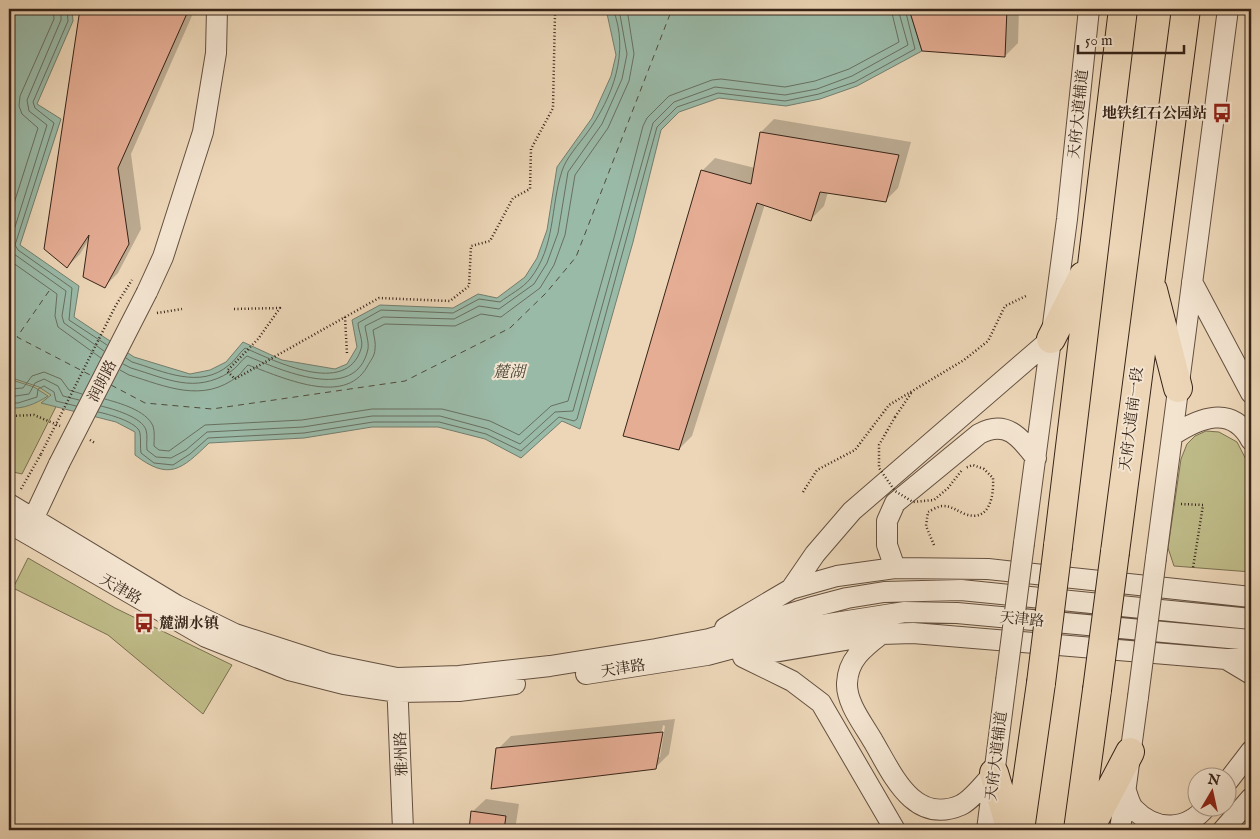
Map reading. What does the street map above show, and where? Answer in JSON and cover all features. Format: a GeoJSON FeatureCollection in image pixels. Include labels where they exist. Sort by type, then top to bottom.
{"type":"FeatureCollection","features":[{"type":"Feature","properties":{"kind":"highway"},"geometry":{"type":"LineString","coordinates":[[1020,830],[1058,546],[1123,9]]}},
{"type":"Feature","properties":{"kind":"highway","name":"天府大道南一段"},"geometry":{"type":"LineString","coordinates":[[1078,830],[1150,275],[1187,12]]}},
{"type":"Feature","properties":{"kind":"highway"},"geometry":{"type":"LineString","coordinates":[[1051,339],[1092,260]]}},
{"type":"Feature","properties":{"kind":"highway"},"geometry":{"type":"LineString","coordinates":[[1150,275],[1178,388]]}},
{"type":"Feature","properties":{"kind":"highway"},"geometry":{"type":"LineString","coordinates":[[1089,830],[1130,752]]}},
{"type":"Feature","properties":{"kind":"highway"},"geometry":{"type":"LineString","coordinates":[[994,774],[1011,830]]}},
{"type":"Feature","properties":{"kind":"street","name":"润朗路"},"geometry":{"type":"LineString","coordinates":[[19,514],[137,288],[163,257],[171,228],[193,167],[207,113],[216,53],[217,9]]}},
{"type":"Feature","properties":{"kind":"street","name":"天府大道辅道"},"geometry":{"type":"LineString","coordinates":[[987,830],[1067,219],[1089,9]]}},
{"type":"Feature","properties":{"kind":"street"},"geometry":{"type":"LineString","coordinates":[[1120,830],[1228,9]]}},
{"type":"Feature","properties":{"kind":"street"},"geometry":{"type":"LineString","coordinates":[[1192,282],[1251,393]]}},
{"type":"Feature","properties":{"kind":"street"},"geometry":{"type":"LineString","coordinates":[[791,588],[815,554],[852,511],[1051,339]]}},
{"type":"Feature","properties":{"kind":"street"},"geometry":{"type":"LineString","coordinates":[[1173,435],[1203,418],[1217,417],[1236,422],[1248,433],[1251,440]]}},
{"type":"Feature","properties":{"kind":"street"},"geometry":{"type":"LineString","coordinates":[[895,568],[887,545],[887,521],[895,503],[979,434],[989,428],[1002,428],[1020,437],[1036,458]]}},
{"type":"Feature","properties":{"kind":"street","name":"天津路"},"geometry":{"type":"LineString","coordinates":[[19,514],[176,605],[234,634],[398,685],[550,666],[654,657],[816,626],[905,612],[957,613],[1251,640]]}},
{"type":"Feature","properties":{"kind":"street"},"geometry":{"type":"LineString","coordinates":[[708,647],[758,607],[791,588],[837,576],[895,568],[988,569],[1251,597]]}},
{"type":"Feature","properties":{"kind":"street","name":"天津路"},"geometry":{"type":"LineString","coordinates":[[708,647],[847,598],[884,592],[920,590],[961,590],[1251,619]]}},
{"type":"Feature","properties":{"kind":"street"},"geometry":{"type":"LineString","coordinates":[[743,657],[881,634],[950,634],[1226,659],[1251,657]]}},
{"type":"Feature","properties":{"kind":"street"},"geometry":{"type":"LineString","coordinates":[[881,634],[853,659],[847,684],[851,702],[903,792],[922,806],[942,809],[962,804],[994,774]]}},
{"type":"Feature","properties":{"kind":"street"},"geometry":{"type":"LineString","coordinates":[[708,647],[743,657],[792,681],[822,703],[895,830]]}},
{"type":"Feature","properties":{"kind":"street"},"geometry":{"type":"LineString","coordinates":[[1226,659],[1251,674]]}},
{"type":"Feature","properties":{"kind":"street","name":"雅州路"},"geometry":{"type":"LineString","coordinates":[[398,685],[403,830]]}},
{"type":"Feature","properties":{"kind":"street"},"geometry":{"type":"LineString","coordinates":[[1238,767],[1251,751]]}},
{"type":"Feature","properties":{"kind":"street"},"geometry":{"type":"LineString","coordinates":[[1126,791],[1133,808],[1154,824],[1171,828],[1189,821],[1195,816]]}},
{"type":"Feature","properties":{"kind":"street"},"geometry":{"type":"LineString","coordinates":[[1223,830],[1251,798]]}},
{"type":"Feature","properties":{"kind":"path"},"geometry":{"type":"LineString","coordinates":[[234,309],[280,308],[258,338],[227,371],[235,379],[379,298],[450,301],[469,286],[471,246],[490,241],[513,198],[530,189],[531,149],[553,108],[555,13],[534,9]]}},
{"type":"Feature","properties":{"kind":"path"},"geometry":{"type":"LineString","coordinates":[[19,514],[49,458],[116,305],[137,288]]}},
{"type":"Feature","properties":{"kind":"path"},"geometry":{"type":"LineString","coordinates":[[803,492],[817,470],[855,450],[889,405],[964,360],[988,341],[1005,306],[1028,295]]}},
{"type":"Feature","properties":{"kind":"path"},"geometry":{"type":"LineString","coordinates":[[150,317],[158,311],[182,309]]}},
{"type":"Feature","properties":{"kind":"path"},"geometry":{"type":"LineString","coordinates":[[345,317],[347,354]]}},
{"type":"Feature","properties":{"kind":"path"},"geometry":{"type":"LineString","coordinates":[[913,391],[895,417],[879,446],[879,468],[896,491],[913,502],[934,500],[948,488],[962,470],[973,465],[984,469],[994,478],[994,494],[989,507],[980,514],[966,515],[954,508],[941,505],[928,512],[926,526],[934,545]]}},
{"type":"Feature","properties":{"kind":"path"},"geometry":{"type":"LineString","coordinates":[[9,416],[34,415],[61,427]]}},
{"type":"Feature","properties":{"kind":"path"},"geometry":{"type":"LineString","coordinates":[[87,439],[95,443]]}},
{"type":"Feature","properties":{"kind":"path"},"geometry":{"type":"LineString","coordinates":[[1174,503],[1204,505],[1192,568]]}},
{"type":"Feature","properties":{"kind":"shaded area"},"geometry":{"type":"Polygon","coordinates":[[[9,368],[66,387],[22,474],[9,471],[9,368]]]}},
{"type":"Feature","properties":{"kind":"shaded area"},"geometry":{"type":"Polygon","coordinates":[[[1206,431],[1219,432],[1237,442],[1251,469],[1251,572],[1174,566],[1168,548],[1181,459],[1187,444],[1195,436],[1206,431]]]}},
{"type":"Feature","properties":{"kind":"shaded area"},"geometry":{"type":"Polygon","coordinates":[[[28,558],[115,608],[232,665],[203,714],[108,635],[13,588],[28,558]]]}},
{"type":"Feature","properties":{"kind":"water","name":"麓湖"},"geometry":{"type":"Polygon","coordinates":[[[9,9],[72,9],[73,21],[37,104],[61,119],[20,245],[79,286],[74,317],[134,357],[190,374],[210,370],[226,362],[243,342],[282,360],[335,369],[347,364],[357,347],[352,320],[380,305],[453,308],[478,294],[497,298],[525,277],[537,258],[547,230],[557,167],[592,118],[611,76],[616,55],[606,9],[909,9],[922,51],[857,86],[820,99],[786,106],[719,98],[679,112],[661,130],[633,242],[580,429],[562,421],[521,458],[485,439],[438,427],[372,427],[304,438],[209,443],[182,466],[166,470],[157,468],[135,455],[135,432],[116,422],[41,403],[51,395],[39,387],[9,377],[9,9]]]}},
{"type":"Feature","properties":{"kind":"water"},"geometry":{"type":"Polygon","coordinates":[[[9,379],[34,387],[48,396],[20,408],[9,408],[9,379]]]}},
{"type":"Feature","properties":{"kind":"building"},"geometry":{"type":"Polygon","coordinates":[[[80,9],[189,9],[118,168],[129,244],[105,288],[83,277],[89,235],[67,268],[44,249],[80,9]]]}},
{"type":"Feature","properties":{"kind":"building"},"geometry":{"type":"Polygon","coordinates":[[[909,9],[1007,9],[1005,57],[922,51],[909,9]]]}},
{"type":"Feature","properties":{"kind":"building"},"geometry":{"type":"Polygon","coordinates":[[[760,132],[899,155],[886,202],[820,192],[811,221],[757,203],[679,450],[623,436],[701,170],[751,184],[760,132]]]}},
{"type":"Feature","properties":{"kind":"building"},"geometry":{"type":"Polygon","coordinates":[[[663,732],[656,769],[491,789],[496,748],[663,732]]]}},
{"type":"Feature","properties":{"kind":"building"},"geometry":{"type":"Polygon","coordinates":[[[471,811],[506,816],[504,830],[469,830],[471,811]]]}},
{"type":"Feature","properties":{"kind":"ferry route"},"geometry":{"type":"LineString","coordinates":[[111,385],[145,403],[212,409],[405,381],[510,328],[546,293],[576,257],[672,9]]}},
{"type":"Feature","properties":{"kind":"ferry route"},"geometry":{"type":"LineString","coordinates":[[49,291],[17,337],[94,377]]}},
{"type":"Feature","properties":{"kind":"ferry route"},"geometry":{"type":"LineString","coordinates":[[9,337],[16,337]]}},
{"type":"Feature","properties":{"kind":"place","name":"地铁红石公园站"},"geometry":{"type":"Point","coordinates":[1222,113]}},
{"type":"Feature","properties":{"kind":"place","name":"麓湖水镇"},"geometry":{"type":"Point","coordinates":[144,623]}}]}
